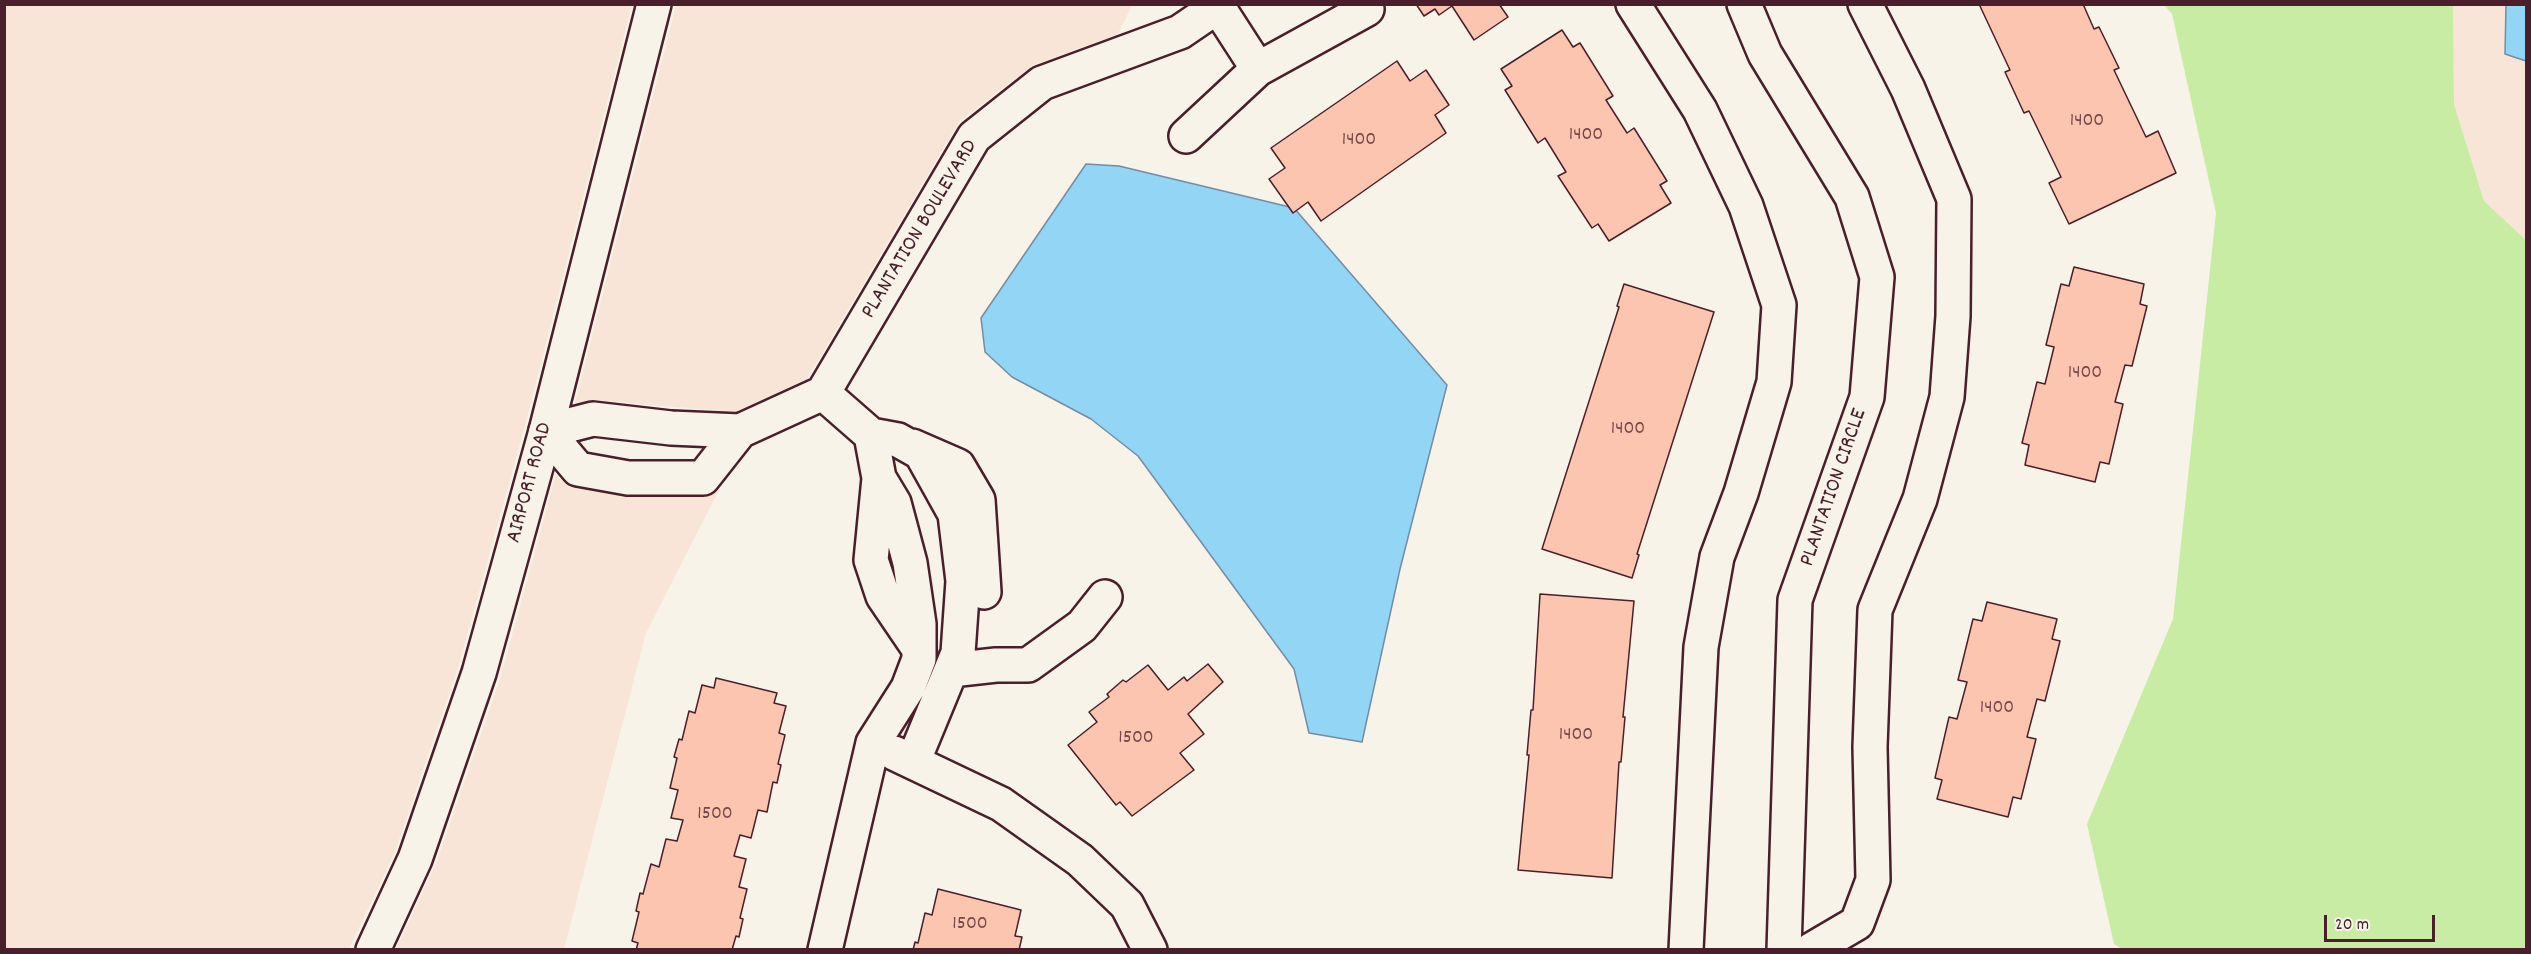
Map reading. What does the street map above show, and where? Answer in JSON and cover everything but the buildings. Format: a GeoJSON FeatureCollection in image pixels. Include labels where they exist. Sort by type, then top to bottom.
{"type":"FeatureCollection","features":[{"type":"Feature","properties":{"kind":"street","name":"AIRPORT ROAD"},"geometry":{"type":"LineString","coordinates":[[373,950],[415,859],[479,673],[546,431],[654,4]]}},
{"type":"Feature","properties":{"kind":"street"},"geometry":{"type":"LineString","coordinates":[[1634,4],[1700,110],[1746,206],[1779,305],[1774,382],[1741,493],[1717,557],[1701,647],[1686,950]]}},
{"type":"Feature","properties":{"kind":"street"},"geometry":{"type":"LineString","coordinates":[[1723,4],[1765,54]]}},
{"type":"Feature","properties":{"kind":"street"},"geometry":{"type":"LineString","coordinates":[[1744,4],[1765,54]]}},
{"type":"Feature","properties":{"kind":"street"},"geometry":{"type":"LineString","coordinates":[[1811,950],[1857,923],[1872,880],[1870,747],[1875,610],[1920,499],[1926,477],[1947,397],[1953,316],[1954,200],[1908,89],[1865,4]]}},
{"type":"Feature","properties":{"kind":"street"},"geometry":{"type":"LineString","coordinates":[[1219,6],[1258,69]]}},
{"type":"Feature","properties":{"kind":"street","name":"PLANTATION BOULEVARD"},"geometry":{"type":"LineString","coordinates":[[823,393],[974,136],[1042,83],[1180,32],[1219,6]]}},
{"type":"Feature","properties":{"kind":"street"},"geometry":{"type":"LineString","coordinates":[[1186,136],[1258,69],[1366,9]]}},
{"type":"Feature","properties":{"kind":"street","name":"PLANTATION CIRCLE"},"geometry":{"type":"LineString","coordinates":[[1765,54],[1852,197],[1877,277],[1868,397],[1795,600],[1784,950]]}},
{"type":"Feature","properties":{"kind":"street"},"geometry":{"type":"LineString","coordinates":[[740,431],[703,478],[628,478],[578,469],[546,431],[593,419],[671,428],[740,431],[823,393],[885,438],[921,453],[955,514],[963,581],[953,664],[913,762]]}},
{"type":"Feature","properties":{"kind":"street"},"geometry":{"type":"LineString","coordinates":[[825,950],[873,743],[908,688],[919,660],[920,624],[910,563],[894,503],[879,478],[885,438]]}},
{"type":"Feature","properties":{"kind":"street"},"geometry":{"type":"LineString","coordinates":[[953,664],[1028,665],[1082,626],[1105,597]]}},
{"type":"Feature","properties":{"kind":"street"},"geometry":{"type":"LineString","coordinates":[[873,743],[1001,804],[1080,860],[1127,905],[1150,950]]}},
{"type":"Feature","properties":{"kind":"shaded area"},"geometry":{"type":"Polygon","coordinates":[[[5,4],[632,5],[525,426],[458,668],[395,852],[349,949],[5,949],[5,4]]]}},
{"type":"Feature","properties":{"kind":"shaded area"},"geometry":{"type":"Polygon","coordinates":[[[676,4],[1132,5],[1118,34],[1033,65],[959,122],[807,379],[735,412],[594,400],[575,403],[676,4]]]}},
{"type":"Feature","properties":{"kind":"shaded area"},"geometry":{"type":"Polygon","coordinates":[[[2453,5],[2506,5],[2505,54],[2526,61],[2526,240],[2484,201],[2454,104],[2453,5]]]}},
{"type":"Feature","properties":{"kind":"shaded area"},"geometry":{"type":"Polygon","coordinates":[[[556,474],[562,481],[576,488],[626,497],[704,497],[719,490],[646,633],[564,949],[396,949],[435,866],[500,679],[556,474]]]}},
{"type":"Feature","properties":{"kind":"green space"},"geometry":{"type":"Polygon","coordinates":[[[2164,5],[2453,5],[2454,104],[2484,201],[2526,240],[2526,949],[2123,950],[2114,944],[2087,824],[2173,619],[2216,213],[2172,14],[2164,5]]]}},
{"type":"Feature","properties":{"kind":"water"},"geometry":{"type":"Polygon","coordinates":[[[2506,5],[2526,5],[2526,61],[2505,54],[2506,5]]]}},
{"type":"Feature","properties":{"kind":"water"},"geometry":{"type":"Polygon","coordinates":[[[1086,164],[1119,166],[1294,208],[1447,385],[1400,569],[1362,742],[1309,733],[1294,669],[1138,456],[1091,419],[1012,377],[985,352],[981,318],[1086,164]]]}}]}
